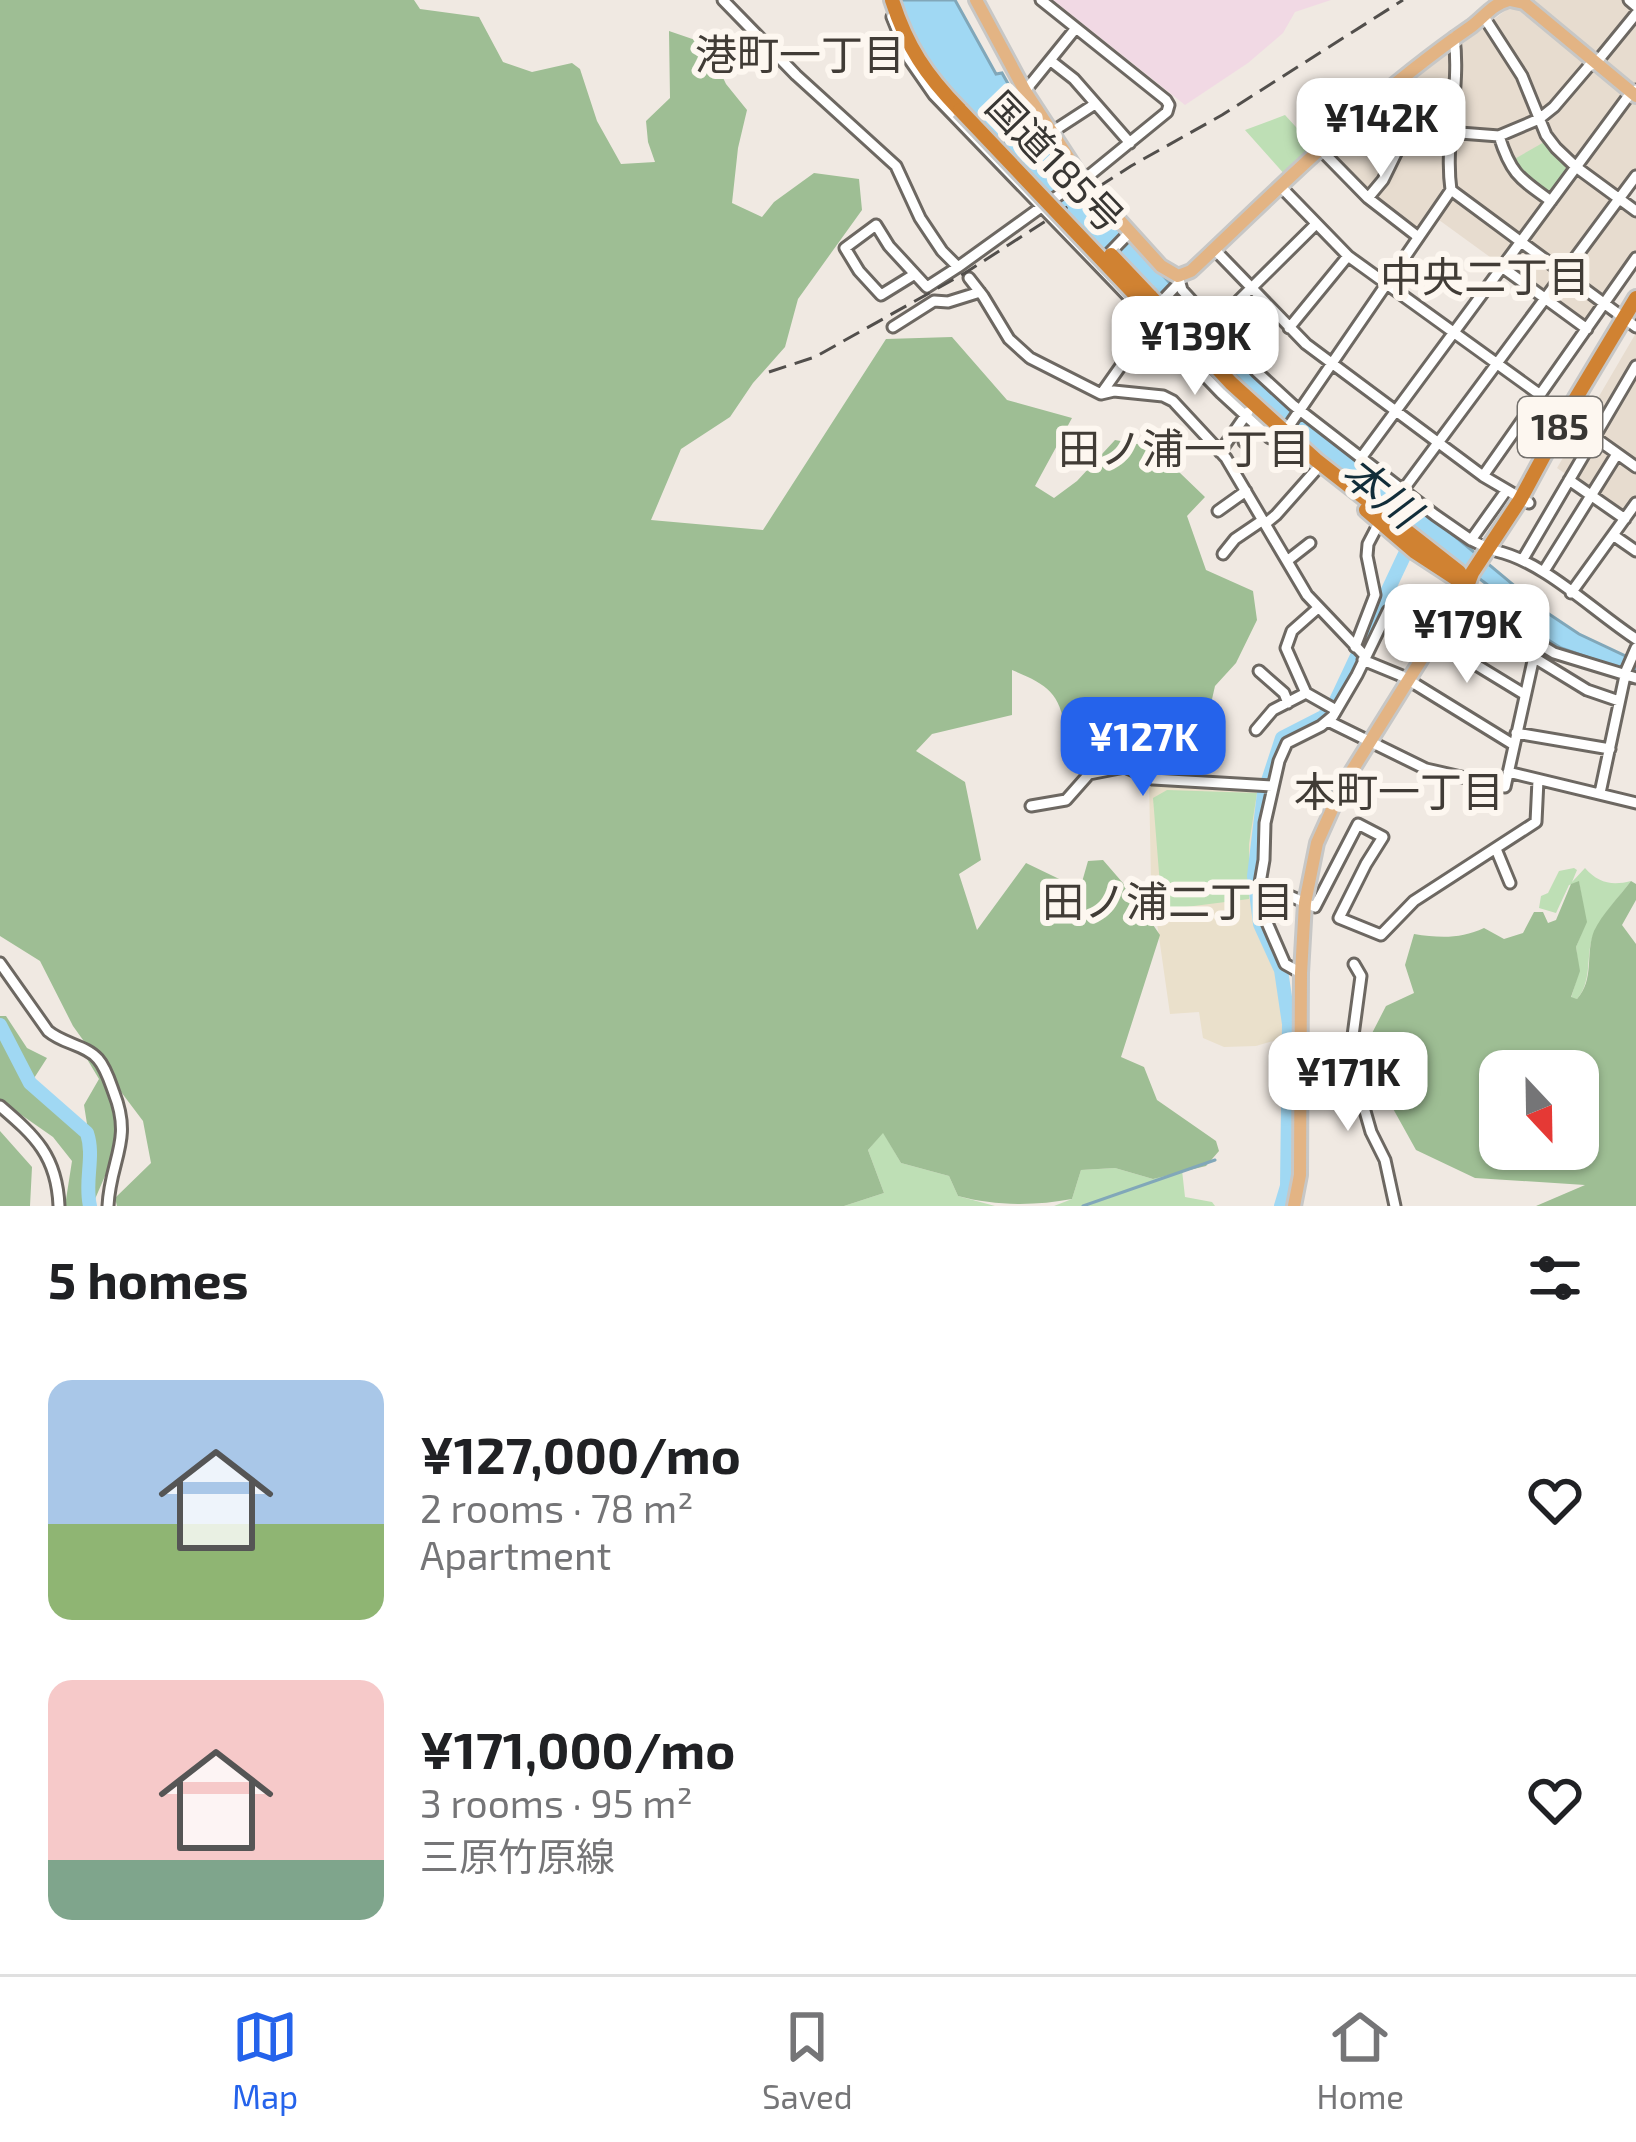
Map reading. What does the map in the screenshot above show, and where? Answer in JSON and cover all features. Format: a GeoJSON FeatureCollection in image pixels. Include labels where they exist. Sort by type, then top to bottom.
{"type":"FeatureCollection","features":[{"type":"Feature","properties":{"kind":"highway","name":"国道185号"},"geometry":{"type":"LineString","coordinates":[[893,0],[905,38],[936,85],[1249,410],[1385,515],[1453,580],[1472,579]]}},
{"type":"Feature","properties":{"kind":"highway","name":"185"},"geometry":{"type":"LineString","coordinates":[[1472,579],[1525,501],[1632,321],[1636,298]]}},
{"type":"Feature","properties":{"kind":"highway","name":"国道185号"},"geometry":{"type":"LineString","coordinates":[[1281,434],[1315,471],[1385,515]]}},
{"type":"Feature","properties":{"kind":"main road"},"geometry":{"type":"LineString","coordinates":[[976,0],[1079,181],[1177,282],[1379,96],[1493,6],[1517,1],[1635,93]]}},
{"type":"Feature","properties":{"kind":"main road"},"geometry":{"type":"LineString","coordinates":[[1294,1206],[1300,1175],[1301,973],[1317,843],[1342,785],[1472,579]]}},
{"type":"Feature","properties":{"kind":"street"},"geometry":{"type":"LineString","coordinates":[[723,0],[896,166],[920,218],[958,267]]}},
{"type":"Feature","properties":{"kind":"street"},"geometry":{"type":"LineString","coordinates":[[915,274],[881,295],[845,248],[876,225],[926,287],[1079,181],[1167,112],[1166,100],[1041,0]]}},
{"type":"Feature","properties":{"kind":"street"},"geometry":{"type":"LineString","coordinates":[[1379,96],[1408,129],[1499,136],[1539,119],[1554,107],[1596,63],[1634,6]]}},
{"type":"Feature","properties":{"kind":"street"},"geometry":{"type":"LineString","coordinates":[[1484,16],[1522,76],[1556,148],[1636,211]]}},
{"type":"Feature","properties":{"kind":"street"},"geometry":{"type":"LineString","coordinates":[[1025,91],[1076,28]]}},
{"type":"Feature","properties":{"kind":"street"},"geometry":{"type":"LineString","coordinates":[[1454,38],[1458,74],[1448,172],[1451,190],[1632,321]]}},
{"type":"Feature","properties":{"kind":"street"},"geometry":{"type":"LineString","coordinates":[[914,55],[934,95],[1099,264],[1152,308],[1249,410],[1256,426],[1281,434],[1451,190]]}},
{"type":"Feature","properties":{"kind":"street"},"geometry":{"type":"LineString","coordinates":[[1051,61],[1130,143]]}},
{"type":"Feature","properties":{"kind":"street"},"geometry":{"type":"LineString","coordinates":[[1361,458],[1635,93]]}},
{"type":"Feature","properties":{"kind":"street"},"geometry":{"type":"LineString","coordinates":[[1052,132],[1095,104]]}},
{"type":"Feature","properties":{"kind":"street"},"geometry":{"type":"LineString","coordinates":[[1367,199],[1383,180],[1408,129]]}},
{"type":"Feature","properties":{"kind":"street"},"geometry":{"type":"LineString","coordinates":[[1499,136],[1514,173],[1550,201]]}},
{"type":"Feature","properties":{"kind":"street"},"geometry":{"type":"LineString","coordinates":[[1321,150],[1367,199],[1417,236]]}},
{"type":"Feature","properties":{"kind":"street"},"geometry":{"type":"LineString","coordinates":[[1361,653],[1375,595],[1368,544],[1636,176]]}},
{"type":"Feature","properties":{"kind":"street"},"geometry":{"type":"LineString","coordinates":[[1281,187],[1348,256],[1539,394]]}},
{"type":"Feature","properties":{"kind":"street"},"geometry":{"type":"LineString","coordinates":[[1215,324],[1315,224]]}},
{"type":"Feature","properties":{"kind":"street"},"geometry":{"type":"LineString","coordinates":[[1099,264],[1128,234]]}},
{"type":"Feature","properties":{"kind":"street"},"geometry":{"type":"LineString","coordinates":[[1214,249],[1289,328],[1483,476],[1525,501]]}},
{"type":"Feature","properties":{"kind":"street"},"geometry":{"type":"LineString","coordinates":[[1289,328],[1348,256]]}},
{"type":"Feature","properties":{"kind":"street"},"geometry":{"type":"LineString","coordinates":[[1483,476],[1636,258]]}},
{"type":"Feature","properties":{"kind":"street"},"geometry":{"type":"LineString","coordinates":[[1502,267],[1587,329]]}},
{"type":"Feature","properties":{"kind":"street"},"geometry":{"type":"LineString","coordinates":[[969,278],[1020,352],[1101,394],[1114,391],[1173,401],[1220,452],[1318,608],[1361,653],[1515,739],[1610,749]]}},
{"type":"Feature","properties":{"kind":"street"},"geometry":{"type":"LineString","coordinates":[[1101,394],[1152,308],[1177,282],[1257,373],[1402,493],[1490,554],[1523,559],[1544,572],[1636,639]]}},
{"type":"Feature","properties":{"kind":"street"},"geometry":{"type":"LineString","coordinates":[[893,327],[934,301],[948,302],[980,292]]}},
{"type":"Feature","properties":{"kind":"street"},"geometry":{"type":"LineString","coordinates":[[1523,559],[1636,366]]}},
{"type":"Feature","properties":{"kind":"street"},"geometry":{"type":"LineString","coordinates":[[1220,452],[1249,410]]}},
{"type":"Feature","properties":{"kind":"street"},"geometry":{"type":"LineString","coordinates":[[1244,442],[1256,426]]}},
{"type":"Feature","properties":{"kind":"street"},"geometry":{"type":"LineString","coordinates":[[1594,437],[1636,466]]}},
{"type":"Feature","properties":{"kind":"street"},"geometry":{"type":"LineString","coordinates":[[1544,572],[1617,454]]}},
{"type":"Feature","properties":{"kind":"street"},"geometry":{"type":"LineString","coordinates":[[1223,554],[1235,539],[1276,515],[1315,471]]}},
{"type":"Feature","properties":{"kind":"street"},"geometry":{"type":"LineString","coordinates":[[1569,480],[1625,519]]}},
{"type":"Feature","properties":{"kind":"street"},"geometry":{"type":"LineString","coordinates":[[1219,511],[1246,491]]}},
{"type":"Feature","properties":{"kind":"street"},"geometry":{"type":"LineString","coordinates":[[1471,540],[1506,491]]}},
{"type":"Feature","properties":{"kind":"street"},"geometry":{"type":"LineString","coordinates":[[1571,593],[1636,503]]}},
{"type":"Feature","properties":{"kind":"street"},"geometry":{"type":"LineString","coordinates":[[1613,535],[1636,551]]}},
{"type":"Feature","properties":{"kind":"street"},"geometry":{"type":"LineString","coordinates":[[1287,561],[1310,543]]}},
{"type":"Feature","properties":{"kind":"street"},"geometry":{"type":"LineString","coordinates":[[1472,579],[1519,633],[1562,656],[1629,675]]}},
{"type":"Feature","properties":{"kind":"street"},"geometry":{"type":"LineString","coordinates":[[1318,608],[1292,632],[1286,648],[1306,692],[1336,710]]}},
{"type":"Feature","properties":{"kind":"street"},"geometry":{"type":"LineString","coordinates":[[1301,973],[1285,964],[1265,918],[1260,883],[1268,786],[1287,743],[1328,721],[1336,710],[1361,653],[1388,610],[1524,694]]}},
{"type":"Feature","properties":{"kind":"street"},"geometry":{"type":"LineString","coordinates":[[1519,633],[1525,652],[1636,713]]}},
{"type":"Feature","properties":{"kind":"street"},"geometry":{"type":"LineString","coordinates":[[1328,721],[1426,769],[1505,787],[1537,644]]}},
{"type":"Feature","properties":{"kind":"street"},"geometry":{"type":"LineString","coordinates":[[1600,793],[1634,652]]}},
{"type":"Feature","properties":{"kind":"street"},"geometry":{"type":"LineString","coordinates":[[1259,671],[1284,693],[1288,703]]}},
{"type":"Feature","properties":{"kind":"street"},"geometry":{"type":"LineString","coordinates":[[1256,730],[1273,710],[1306,692]]}},
{"type":"Feature","properties":{"kind":"street"},"geometry":{"type":"LineString","coordinates":[[1031,806],[1066,800],[1089,774],[1125,767],[1153,779],[1268,786]]}},
{"type":"Feature","properties":{"kind":"street"},"geometry":{"type":"LineString","coordinates":[[1508,772],[1636,803]]}},
{"type":"Feature","properties":{"kind":"street"},"geometry":{"type":"LineString","coordinates":[[1260,883],[1381,934],[1414,901],[1536,822],[1538,780]]}},
{"type":"Feature","properties":{"kind":"street"},"geometry":{"type":"LineString","coordinates":[[1310,905],[1358,824],[1384,837],[1339,918]]}},
{"type":"Feature","properties":{"kind":"street"},"geometry":{"type":"LineString","coordinates":[[1496,849],[1510,883]]}},
{"type":"Feature","properties":{"kind":"street"},"geometry":{"type":"LineString","coordinates":[[0,963],[49,1031],[58,1040],[95,1054],[105,1069],[123,1124],[108,1206]]}},
{"type":"Feature","properties":{"kind":"street"},"geometry":{"type":"LineString","coordinates":[[1354,964],[1361,976],[1352,1043],[1356,1098]]}},
{"type":"Feature","properties":{"kind":"street"},"geometry":{"type":"LineString","coordinates":[[1301,1052],[1310,1052],[1343,1092],[1363,1104],[1385,1160],[1395,1206]]}},
{"type":"Feature","properties":{"kind":"street"},"geometry":{"type":"LineString","coordinates":[[0,1106],[45,1150],[59,1206]]}},
{"type":"Feature","properties":{"kind":"shaded area"},"geometry":{"type":"Polygon","coordinates":[[[1053,0],[1331,0],[1295,12],[1283,33],[1248,63],[1185,105],[1053,0]]]}},
{"type":"Feature","properties":{"kind":"shaded area"},"geometry":{"type":"Polygon","coordinates":[[[1530,0],[1636,0],[1636,168],[1613,199],[1636,215],[1636,254],[1589,329],[1428,212],[1413,233],[1370,199],[1327,153],[1422,65],[1461,45],[1506,10],[1530,0]]]}},
{"type":"Feature","properties":{"kind":"shaded area"},"geometry":{"type":"Polygon","coordinates":[[[1636,333],[1636,497],[1624,514],[1557,468],[1636,333]]]}},
{"type":"Feature","properties":{"kind":"shaded area"},"geometry":{"type":"Polygon","coordinates":[[[1149,781],[1263,789],[1252,886],[1259,927],[1279,976],[1287,1037],[1256,1046],[1224,1047],[1203,1038],[1199,1012],[1170,1014],[1151,881],[1149,781]]]}},
{"type":"Feature","properties":{"kind":"green space"},"geometry":{"type":"Polygon","coordinates":[[[0,0],[414,0],[420,9],[479,17],[503,62],[532,72],[572,63],[580,69],[597,121],[621,164],[655,162],[646,121],[670,98],[669,31],[707,44],[726,84],[747,110],[732,203],[762,217],[774,202],[814,173],[859,179],[862,210],[798,299],[785,347],[730,417],[681,449],[651,520],[763,530],[886,339],[952,337],[1007,400],[1072,418],[1035,486],[1054,498],[1115,440],[1153,447],[1205,497],[1187,516],[1206,570],[1253,591],[1257,620],[1236,663],[1215,686],[1195,774],[1164,764],[1172,741],[1158,735],[1141,755],[1065,729],[1049,691],[1012,670],[1012,715],[932,734],[916,751],[965,782],[981,860],[959,874],[977,930],[1026,863],[1080,889],[1088,861],[1103,860],[1129,890],[1160,935],[1121,1057],[1144,1067],[1157,1100],[1216,1141],[1219,1151],[1206,1166],[1153,1179],[1115,1168],[1081,1170],[1072,1199],[1001,1203],[958,1196],[949,1176],[901,1163],[883,1133],[868,1150],[884,1193],[844,1206],[117,1206],[115,1198],[151,1163],[143,1121],[106,1072],[121,1139],[92,1206],[65,1206],[72,1161],[53,1137],[0,1100],[0,1016],[6,1016],[27,1048],[47,1058],[29,1086],[75,1127],[87,1124],[84,1105],[99,1079],[87,1059],[93,1054],[40,961],[0,936],[0,0]]]}},
{"type":"Feature","properties":{"kind":"green space"},"geometry":{"type":"Polygon","coordinates":[[[1285,115],[1316,149],[1286,176],[1245,130],[1285,115]]]}},
{"type":"Feature","properties":{"kind":"green space"},"geometry":{"type":"Polygon","coordinates":[[[1546,141],[1570,166],[1551,196],[1524,178],[1511,161],[1546,141]]]}},
{"type":"Feature","properties":{"kind":"green space"},"geometry":{"type":"Polygon","coordinates":[[[1167,790],[1257,793],[1249,844],[1249,899],[1162,910],[1153,798],[1167,790]]]}},
{"type":"Feature","properties":{"kind":"green space"},"geometry":{"type":"Polygon","coordinates":[[[1574,868],[1572,882],[1585,868],[1606,882],[1631,881],[1595,931],[1585,983],[1577,999],[1571,998],[1579,971],[1576,947],[1586,922],[1579,882],[1569,885],[1556,913],[1539,908],[1541,896],[1548,893],[1559,871],[1574,868]]]}},
{"type":"Feature","properties":{"kind":"green space"},"geometry":{"type":"Polygon","coordinates":[[[1579,881],[1587,922],[1576,947],[1580,971],[1571,997],[1577,999],[1586,983],[1594,931],[1631,881],[1636,884],[1636,900],[1622,925],[1636,944],[1636,1206],[1536,1206],[1585,1185],[1475,1178],[1416,1150],[1386,1096],[1393,1073],[1367,1043],[1386,1006],[1414,993],[1405,965],[1414,934],[1450,937],[1484,928],[1504,939],[1523,933],[1534,912],[1543,912],[1548,923],[1556,920],[1571,884],[1579,881]]]}},
{"type":"Feature","properties":{"kind":"green space"},"geometry":{"type":"Polygon","coordinates":[[[0,1131],[32,1167],[30,1206],[0,1206],[0,1131]]]}},
{"type":"Feature","properties":{"kind":"green space"},"geometry":{"type":"Polygon","coordinates":[[[883,1132],[901,1163],[949,1176],[958,1196],[995,1206],[844,1206],[884,1193],[868,1150],[883,1132]]]}},
{"type":"Feature","properties":{"kind":"green space"},"geometry":{"type":"Polygon","coordinates":[[[1115,1168],[1153,1179],[1182,1170],[1185,1197],[1215,1206],[1054,1206],[1072,1199],[1081,1170],[1115,1168]]]}},
{"type":"Feature","properties":{"kind":"water","name":"本川"},"geometry":{"type":"Polygon","coordinates":[[[888,0],[955,0],[996,74],[1002,73],[1011,89],[1016,103],[1011,110],[1020,119],[1018,123],[1023,127],[1027,123],[1069,177],[1263,385],[1546,612],[1636,661],[1636,674],[1561,648],[1518,621],[1510,602],[1345,476],[1263,403],[1154,292],[1140,306],[995,154],[1012,135],[1007,131],[990,149],[920,71],[888,0]]]}},
{"type":"Feature","properties":{"kind":"waterway","name":"本川"},"geometry":{"type":"LineString","coordinates":[[1281,1206],[1287,1186],[1289,1024],[1281,970],[1260,924],[1254,876],[1264,793],[1282,738],[1333,707],[1413,537]]}},
{"type":"Feature","properties":{"kind":"waterway"},"geometry":{"type":"LineString","coordinates":[[0,1025],[30,1083],[87,1133],[90,1206]]}},
{"type":"Feature","properties":{"kind":"waterway"},"geometry":{"type":"LineString","coordinates":[[1083,1206],[1215,1160]]}},
{"type":"Feature","properties":{"kind":"railway"},"geometry":{"type":"LineString","coordinates":[[769,372],[815,357],[965,273],[1403,0]]}},
{"type":"Feature","properties":{"kind":"district","name":"港町一丁目"},"geometry":{"type":"Point","coordinates":[800,55]}},
{"type":"Feature","properties":{"kind":"district","name":"中央二丁目"},"geometry":{"type":"Point","coordinates":[1485,277]}},
{"type":"Feature","properties":{"kind":"district","name":"田ノ浦一丁目"},"geometry":{"type":"Point","coordinates":[1184,449]}},
{"type":"Feature","properties":{"kind":"district","name":"本町一丁目"},"geometry":{"type":"Point","coordinates":[1399,792]}},
{"type":"Feature","properties":{"kind":"district","name":"田ノ浦二丁目"},"geometry":{"type":"Point","coordinates":[1168,902]}}]}
